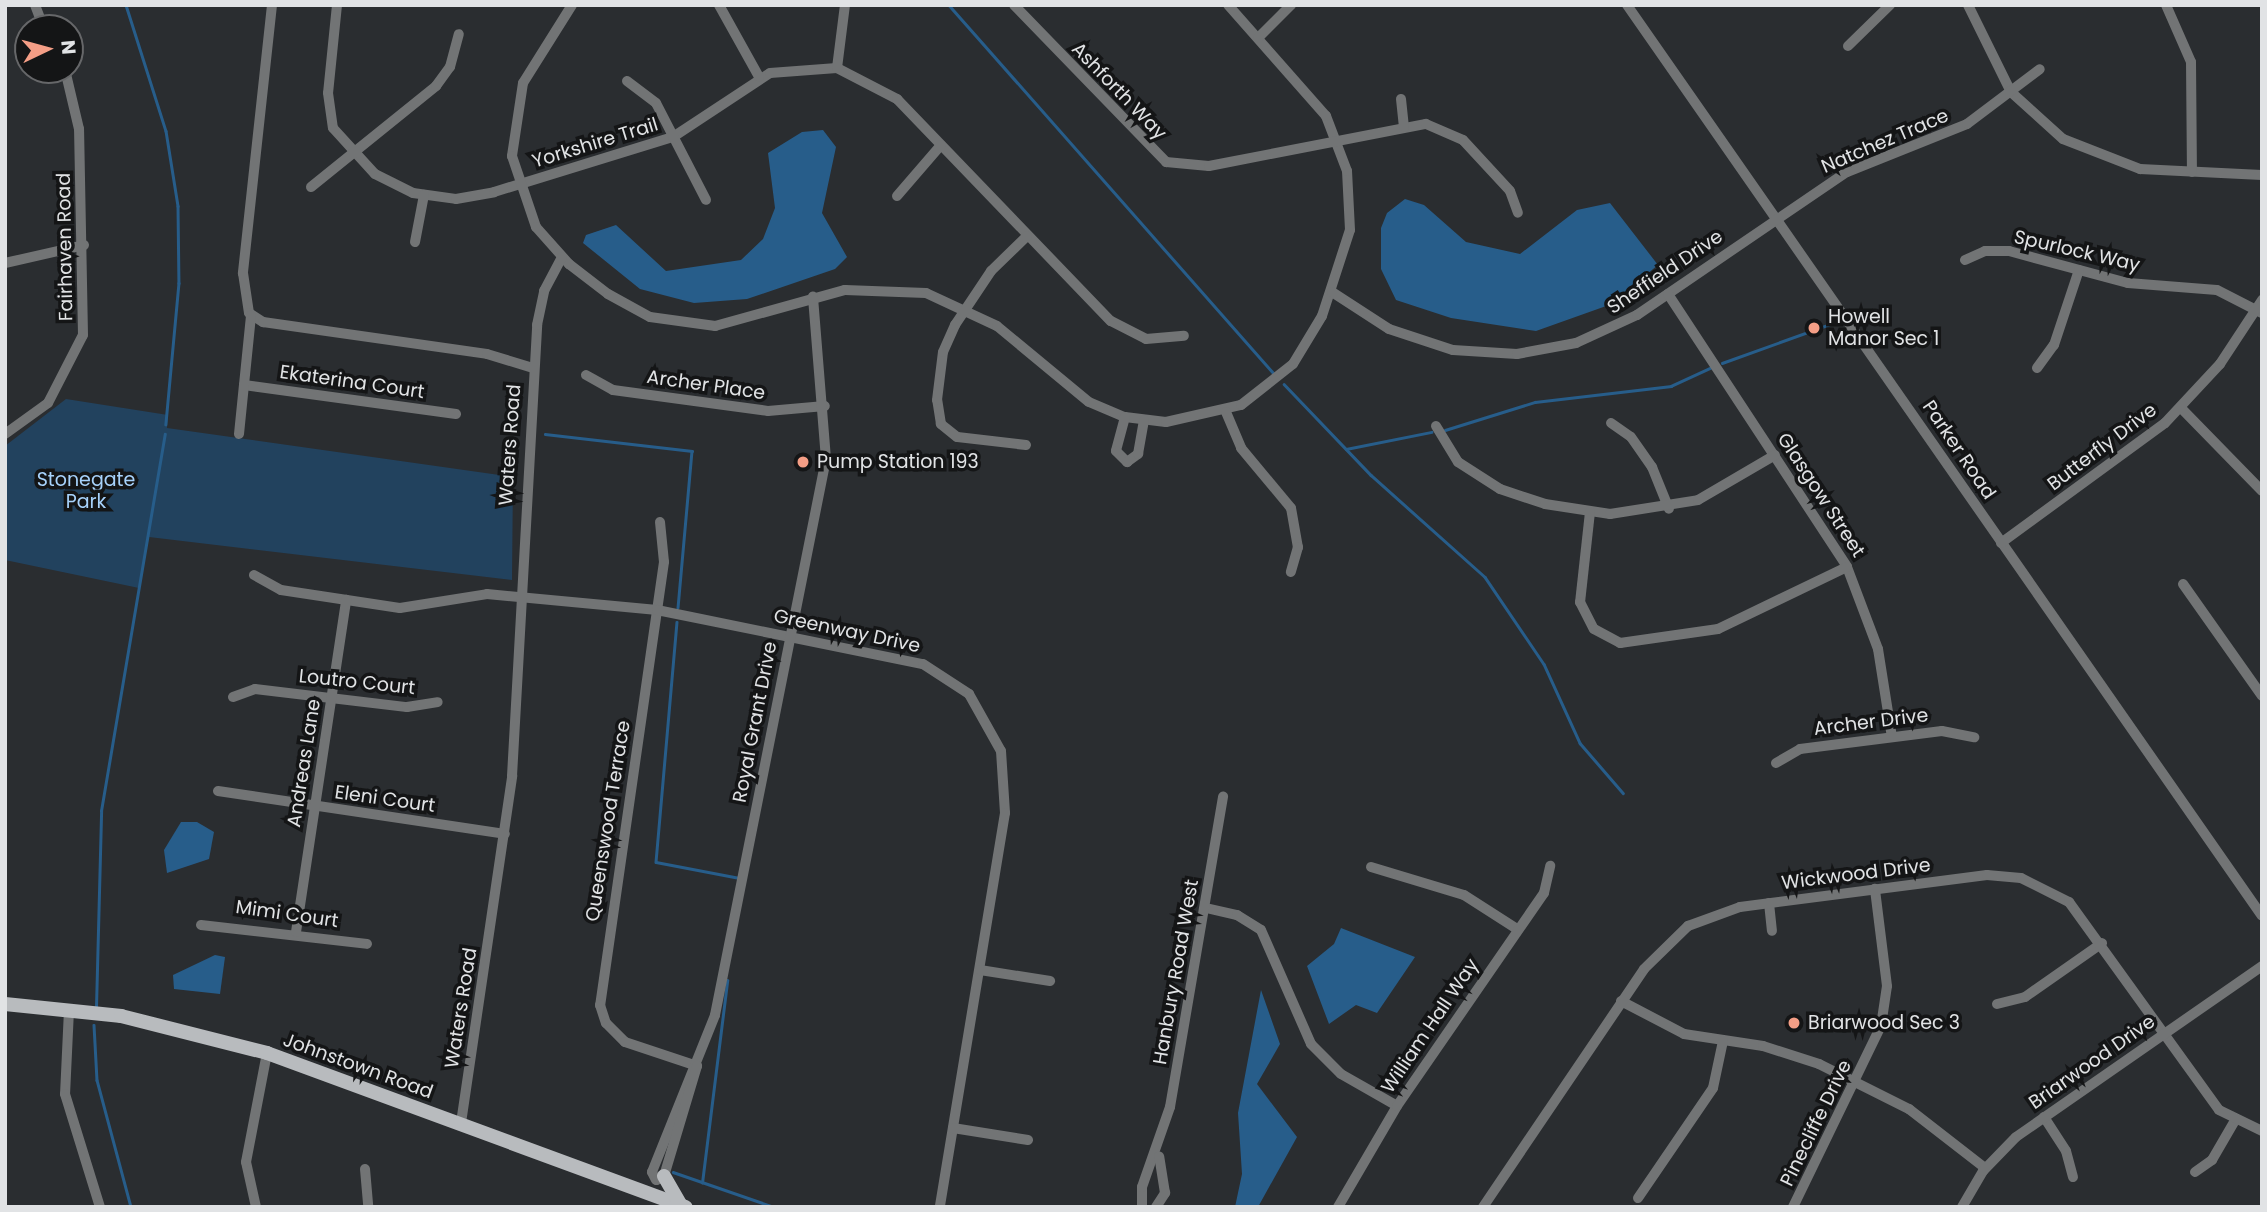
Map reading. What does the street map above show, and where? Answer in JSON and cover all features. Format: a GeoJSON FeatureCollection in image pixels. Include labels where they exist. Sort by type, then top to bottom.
{"type":"FeatureCollection","features":[{"type":"Feature","properties":{"kind":"main road","name":"Johnstown Road"},"geometry":{"type":"LineString","coordinates":[[5,1004],[68,1010],[188,1030],[267,1053],[460,1123],[657,1183],[683,1206]]}},
{"type":"Feature","properties":{"kind":"main road"},"geometry":{"type":"LineString","coordinates":[[657,1183],[683,1206]]}},
{"type":"Feature","properties":{"kind":"street"},"geometry":{"type":"LineString","coordinates":[[239,434],[251,316],[243,282],[272,5]]}},
{"type":"Feature","properties":{"kind":"street","name":"Yorkshire Trail"},"geometry":{"type":"LineString","coordinates":[[337,5],[328,104],[333,128],[350,151],[386,181],[424,195],[475,197],[673,137],[758,77],[803,66],[837,68],[888,91],[1027,236],[1126,332],[1158,341],[1184,336]]}},
{"type":"Feature","properties":{"kind":"street"},"geometry":{"type":"LineString","coordinates":[[572,5],[519,94],[512,136],[517,185],[536,227],[562,257],[620,302],[682,325],[738,323],[813,298],[886,287],[967,309],[1075,394],[1125,417],[1144,421],[1226,412],[1293,364],[1332,292],[1351,215],[1338,140],[1314,96],[1228,5]]}},
{"type":"Feature","properties":{"kind":"street"},"geometry":{"type":"LineString","coordinates":[[719,5],[758,77]]}},
{"type":"Feature","properties":{"kind":"street"},"geometry":{"type":"LineString","coordinates":[[837,68],[845,5]]}},
{"type":"Feature","properties":{"kind":"street","name":"Ashforth Way"},"geometry":{"type":"LineString","coordinates":[[1014,5],[1166,162],[1209,166],[1426,124],[1457,135],[1504,183],[1518,213]]}},
{"type":"Feature","properties":{"kind":"street"},"geometry":{"type":"LineString","coordinates":[[1258,38],[1291,5]]}},
{"type":"Feature","properties":{"kind":"street","name":"Parker Road"},"geometry":{"type":"LineString","coordinates":[[1627,5],[2262,916]]}},
{"type":"Feature","properties":{"kind":"street"},"geometry":{"type":"LineString","coordinates":[[1848,46],[1890,5]]}},
{"type":"Feature","properties":{"kind":"street"},"geometry":{"type":"LineString","coordinates":[[1968,5],[2011,92],[2041,122],[2087,152],[2140,169],[2262,175]]}},
{"type":"Feature","properties":{"kind":"street"},"geometry":{"type":"LineString","coordinates":[[2166,5],[2191,62],[2192,172]]}},
{"type":"Feature","properties":{"kind":"street"},"geometry":{"type":"LineString","coordinates":[[312,187],[350,151],[436,86],[450,67],[459,34]]}},
{"type":"Feature","properties":{"kind":"street","name":"Natchez Trace"},"geometry":{"type":"LineString","coordinates":[[1776,218],[1854,169],[1953,132],[2040,69]]}},
{"type":"Feature","properties":{"kind":"street"},"geometry":{"type":"LineString","coordinates":[[627,80],[656,103],[706,200]]}},
{"type":"Feature","properties":{"kind":"street","name":"Fairhaven Road"},"geometry":{"type":"LineString","coordinates":[[5,435],[48,404],[76,359],[87,308],[78,114],[69,84]]}},
{"type":"Feature","properties":{"kind":"street"},"geometry":{"type":"LineString","coordinates":[[1401,99],[1404,127]]}},
{"type":"Feature","properties":{"kind":"street"},"geometry":{"type":"LineString","coordinates":[[897,196],[941,145]]}},
{"type":"Feature","properties":{"kind":"street"},"geometry":{"type":"LineString","coordinates":[[415,242],[424,195]]}},
{"type":"Feature","properties":{"kind":"street","name":"Sheffield Drive"},"geometry":{"type":"LineString","coordinates":[[1332,292],[1407,337],[1492,354],[1576,343],[1668,294],[1776,218]]}},
{"type":"Feature","properties":{"kind":"street"},"geometry":{"type":"LineString","coordinates":[[1026,445],[957,437],[938,418],[943,352],[991,271],[1027,236]]}},
{"type":"Feature","properties":{"kind":"street"},"geometry":{"type":"LineString","coordinates":[[5,262],[83,245]]}},
{"type":"Feature","properties":{"kind":"street","name":"Spurlock Way"},"geometry":{"type":"LineString","coordinates":[[1965,260],[1985,251],[2009,251],[2128,282],[2217,290],[2260,307]]}},
{"type":"Feature","properties":{"kind":"street"},"geometry":{"type":"LineString","coordinates":[[533,368],[544,291],[562,257]]}},
{"type":"Feature","properties":{"kind":"street"},"geometry":{"type":"LineString","coordinates":[[2037,368],[2054,345],[2079,270]]}},
{"type":"Feature","properties":{"kind":"street","name":"Glasgow Street"},"geometry":{"type":"LineString","coordinates":[[1668,294],[1847,567],[1878,649],[1892,737]]}},
{"type":"Feature","properties":{"kind":"street","name":"Royal Grant Drive"},"geometry":{"type":"LineString","coordinates":[[657,1183],[715,1015],[826,459],[825,406],[813,298]]}},
{"type":"Feature","properties":{"kind":"street","name":"Butterfly Drive"},"geometry":{"type":"LineString","coordinates":[[2001,543],[2131,452],[2181,408],[2260,307]]}},
{"type":"Feature","properties":{"kind":"street","name":"Waters Road"},"geometry":{"type":"LineString","coordinates":[[251,316],[487,354],[533,368],[505,834],[460,1123]]}},
{"type":"Feature","properties":{"kind":"street","name":"Archer Place"},"geometry":{"type":"LineString","coordinates":[[586,375],[613,390],[768,411],[825,406]]}},
{"type":"Feature","properties":{"kind":"street","name":"Ekaterina Court"},"geometry":{"type":"LineString","coordinates":[[244,385],[456,414]]}},
{"type":"Feature","properties":{"kind":"street"},"geometry":{"type":"LineString","coordinates":[[2181,408],[2262,491]]}},
{"type":"Feature","properties":{"kind":"street"},"geometry":{"type":"LineString","coordinates":[[1226,412],[1241,448],[1291,508],[1298,547],[1291,572]]}},
{"type":"Feature","properties":{"kind":"street"},"geometry":{"type":"LineString","coordinates":[[1125,417],[1116,452],[1127,462],[1138,454],[1144,421]]}},
{"type":"Feature","properties":{"kind":"street"},"geometry":{"type":"LineString","coordinates":[[1611,423],[1631,436],[1652,467],[1668,509]]}},
{"type":"Feature","properties":{"kind":"street"},"geometry":{"type":"LineString","coordinates":[[1436,426],[1449,451],[1483,480],[1531,501],[1590,512],[1668,509],[1715,493],[1775,455]]}},
{"type":"Feature","properties":{"kind":"street"},"geometry":{"type":"LineString","coordinates":[[1590,512],[1580,602],[1594,629],[1620,643],[1718,629],[1847,567]]}},
{"type":"Feature","properties":{"kind":"street","name":"Queenswood Terrace"},"geometry":{"type":"LineString","coordinates":[[660,522],[665,543],[657,610],[600,1005],[606,1023],[625,1042],[697,1066]]}},
{"type":"Feature","properties":{"kind":"street","name":"Greenway Drive"},"geometry":{"type":"LineString","coordinates":[[254,575],[281,590],[409,608],[478,594],[657,610],[932,668],[969,694],[987,718],[1001,751],[1005,795],[980,970],[940,1207]]}},
{"type":"Feature","properties":{"kind":"street"},"geometry":{"type":"LineString","coordinates":[[2183,584],[2262,696]]}},
{"type":"Feature","properties":{"kind":"street","name":"Andreas Lane"},"geometry":{"type":"LineString","coordinates":[[296,932],[346,600]]}},
{"type":"Feature","properties":{"kind":"street","name":"Loutro Court"},"geometry":{"type":"LineString","coordinates":[[233,697],[255,689],[407,707],[438,702]]}},
{"type":"Feature","properties":{"kind":"street","name":"Archer Drive"},"geometry":{"type":"LineString","coordinates":[[1776,763],[1800,749],[1942,731],[1974,737]]}},
{"type":"Feature","properties":{"kind":"street","name":"Eleni Court"},"geometry":{"type":"LineString","coordinates":[[218,791],[505,834]]}},
{"type":"Feature","properties":{"kind":"street","name":"Hanbury Road West"},"geometry":{"type":"LineString","coordinates":[[1142,1207],[1142,1186],[1158,1153],[1206,908],[1223,796]]}},
{"type":"Feature","properties":{"kind":"street","name":"William Hall Way"},"geometry":{"type":"LineString","coordinates":[[1338,1207],[1396,1106],[1544,893],[1550,866]]}},
{"type":"Feature","properties":{"kind":"street"},"geometry":{"type":"LineString","coordinates":[[1370,867],[1464,895],[1517,929]]}},
{"type":"Feature","properties":{"kind":"street","name":"Wickwood Drive"},"geometry":{"type":"LineString","coordinates":[[1483,1207],[1653,957],[1682,931],[1716,914],[1769,903],[1987,875],[2021,878],[2069,902],[2234,1122]]}},
{"type":"Feature","properties":{"kind":"street","name":"Pinecliffe Drive"},"geometry":{"type":"LineString","coordinates":[[1793,1207],[1856,1082],[1886,1001],[1875,889]]}},
{"type":"Feature","properties":{"kind":"street"},"geometry":{"type":"LineString","coordinates":[[1769,903],[1772,931]]}},
{"type":"Feature","properties":{"kind":"street"},"geometry":{"type":"LineString","coordinates":[[1206,908],[1237,915],[1261,930],[1311,1044],[1342,1074],[1396,1106]]}},
{"type":"Feature","properties":{"kind":"street","name":"Mimi Court"},"geometry":{"type":"LineString","coordinates":[[201,925],[296,932],[367,944]]}},
{"type":"Feature","properties":{"kind":"street"},"geometry":{"type":"LineString","coordinates":[[1997,1004],[2025,997],[2102,943]]}},
{"type":"Feature","properties":{"kind":"street","name":"Briarwood Drive"},"geometry":{"type":"LineString","coordinates":[[1962,1207],[1985,1168],[2044,1117],[2262,966]]}},
{"type":"Feature","properties":{"kind":"street"},"geometry":{"type":"LineString","coordinates":[[980,970],[1050,981]]}},
{"type":"Feature","properties":{"kind":"street"},"geometry":{"type":"LineString","coordinates":[[1622,1000],[1674,1031],[1782,1050],[1856,1082],[1923,1119],[1985,1168]]}},
{"type":"Feature","properties":{"kind":"street"},"geometry":{"type":"LineString","coordinates":[[68,1010],[65,1094],[100,1207]]}},
{"type":"Feature","properties":{"kind":"street"},"geometry":{"type":"LineString","coordinates":[[1638,1198],[1713,1088],[1723,1041]]}},
{"type":"Feature","properties":{"kind":"street"},"geometry":{"type":"LineString","coordinates":[[256,1207],[246,1162],[267,1053]]}},
{"type":"Feature","properties":{"kind":"street"},"geometry":{"type":"LineString","coordinates":[[2044,1117],[2066,1151],[2073,1177]]}},
{"type":"Feature","properties":{"kind":"street"},"geometry":{"type":"LineString","coordinates":[[2194,1172],[2212,1160],[2234,1122],[2262,1131]]}},
{"type":"Feature","properties":{"kind":"street"},"geometry":{"type":"LineString","coordinates":[[953,1128],[1028,1140]]}},
{"type":"Feature","properties":{"kind":"street","name":"Hanbury Road West"},"geometry":{"type":"LineString","coordinates":[[1156,1207],[1165,1193],[1158,1153]]}},
{"type":"Feature","properties":{"kind":"street"},"geometry":{"type":"LineString","coordinates":[[365,1169],[368,1207]]}},
{"type":"Feature","properties":{"kind":"green space","name":"Stonegate Park"},"geometry":{"type":"Polygon","coordinates":[[[66,399],[168,415],[167,428],[513,477],[512,580],[149,537],[139,588],[5,560],[5,446],[66,399]]]}},
{"type":"Feature","properties":{"kind":"shaded area"},"geometry":{"type":"Polygon","coordinates":[[[823,130],[836,147],[822,213],[847,257],[835,269],[747,299],[694,303],[640,289],[583,243],[586,235],[616,225],[666,271],[741,260],[763,239],[775,208],[768,153],[802,132],[823,130]]]}},
{"type":"Feature","properties":{"kind":"shaded area"},"geometry":{"type":"Polygon","coordinates":[[[1405,199],[1424,205],[1466,242],[1520,254],[1577,210],[1610,203],[1658,265],[1609,305],[1536,331],[1451,318],[1396,300],[1381,269],[1381,228],[1387,213],[1405,199]]]}},
{"type":"Feature","properties":{"kind":"shaded area"},"geometry":{"type":"Polygon","coordinates":[[[181,822],[197,822],[214,832],[209,859],[167,873],[164,850],[181,822]]]}},
{"type":"Feature","properties":{"kind":"shaded area"},"geometry":{"type":"Polygon","coordinates":[[[1341,928],[1415,957],[1377,1013],[1356,1005],[1329,1024],[1307,966],[1334,944],[1341,928]]]}},
{"type":"Feature","properties":{"kind":"shaded area"},"geometry":{"type":"Polygon","coordinates":[[[215,955],[225,957],[220,994],[174,989],[173,975],[215,955]]]}},
{"type":"Feature","properties":{"kind":"shaded area"},"geometry":{"type":"Polygon","coordinates":[[[1261,990],[1280,1044],[1257,1084],[1297,1137],[1258,1207],[1235,1207],[1242,1174],[1238,1113],[1261,990]]]}},
{"type":"Feature","properties":{"kind":"waterway"},"geometry":{"type":"LineString","coordinates":[[126,5],[166,131],[178,206],[179,283],[166,424]]}},
{"type":"Feature","properties":{"kind":"waterway"},"geometry":{"type":"LineString","coordinates":[[949,5],[1274,374]]}},
{"type":"Feature","properties":{"kind":"waterway"},"geometry":{"type":"LineString","coordinates":[[1722,363],[1833,323]]}},
{"type":"Feature","properties":{"kind":"waterway"},"geometry":{"type":"LineString","coordinates":[[1445,430],[1535,402],[1671,386],[1712,367]]}},
{"type":"Feature","properties":{"kind":"waterway"},"geometry":{"type":"LineString","coordinates":[[1284,384],[1371,475],[1485,577],[1544,664],[1580,743],[1623,793]]}},
{"type":"Feature","properties":{"kind":"waterway"},"geometry":{"type":"LineString","coordinates":[[1346,449],[1431,432]]}},
{"type":"Feature","properties":{"kind":"waterway"},"geometry":{"type":"LineString","coordinates":[[96,1007],[101,811],[165,434]]}},
{"type":"Feature","properties":{"kind":"waterway"},"geometry":{"type":"LineString","coordinates":[[545,434],[692,451],[678,607]]}},
{"type":"Feature","properties":{"kind":"waterway"},"geometry":{"type":"LineString","coordinates":[[677,622],[656,862],[740,878]]}},
{"type":"Feature","properties":{"kind":"waterway"},"geometry":{"type":"LineString","coordinates":[[702,1183],[727,981]]}},
{"type":"Feature","properties":{"kind":"waterway"},"geometry":{"type":"LineString","coordinates":[[94,1025],[97,1080],[131,1207]]}},
{"type":"Feature","properties":{"kind":"waterway"},"geometry":{"type":"LineString","coordinates":[[673,1172],[774,1207]]}},
{"type":"Feature","properties":{"kind":"place","name":"Howell Manor Sec 1"},"geometry":{"type":"Point","coordinates":[1814,328]}},
{"type":"Feature","properties":{"kind":"place","name":"Pump Station 193"},"geometry":{"type":"Point","coordinates":[803,462]}},
{"type":"Feature","properties":{"kind":"place","name":"Briarwood Sec 3"},"geometry":{"type":"Point","coordinates":[1794,1023]}}]}
